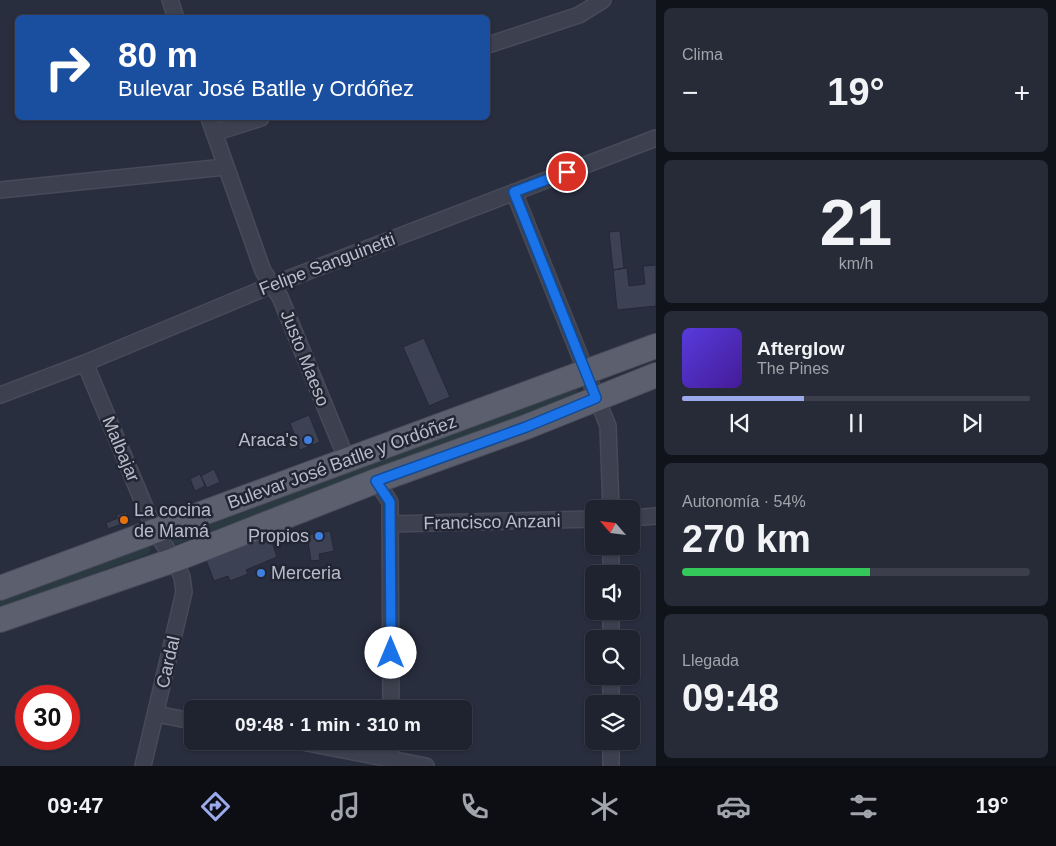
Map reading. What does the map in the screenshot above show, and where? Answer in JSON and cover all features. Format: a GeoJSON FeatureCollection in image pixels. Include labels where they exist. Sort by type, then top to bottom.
{"type":"FeatureCollection","features":[{"type":"Feature","properties":{"kind":"main road","name":"Bulevar José Batlle y Ordóñez"},"geometry":{"type":"LineString","coordinates":[[0,588],[656,346]]}},
{"type":"Feature","properties":{"kind":"main road","name":"Bulevar José Batlle y Ordóñez"},"geometry":{"type":"LineString","coordinates":[[0,620],[174,560],[376,481],[526,427],[656,375]]}},
{"type":"Feature","properties":{"kind":"street"},"geometry":{"type":"LineString","coordinates":[[170,0],[175,15]]}},
{"type":"Feature","properties":{"kind":"street"},"geometry":{"type":"LineString","coordinates":[[490,44],[579,15],[603,0]]}},
{"type":"Feature","properties":{"kind":"street","name":"Justo Maeso"},"geometry":{"type":"LineString","coordinates":[[210,120],[263,271],[280,297],[347,460]]}},
{"type":"Feature","properties":{"kind":"street"},"geometry":{"type":"LineString","coordinates":[[214,133],[255,120]]}},
{"type":"Feature","properties":{"kind":"street","name":"Felipe Sanguinetti"},"geometry":{"type":"LineString","coordinates":[[0,395],[85,363],[272,285],[656,138]]}},
{"type":"Feature","properties":{"kind":"street"},"geometry":{"type":"LineString","coordinates":[[0,190],[225,167]]}},
{"type":"Feature","properties":{"kind":"street"},"geometry":{"type":"LineString","coordinates":[[514,192],[608,426],[611,500]]}},
{"type":"Feature","properties":{"kind":"street","name":"Malbajar"},"geometry":{"type":"LineString","coordinates":[[85,363],[155,531],[174,560]]}},
{"type":"Feature","properties":{"kind":"street"},"geometry":{"type":"LineString","coordinates":[[376,481],[390,502],[391,700]]}},
{"type":"Feature","properties":{"kind":"street"},"geometry":{"type":"LineString","coordinates":[[640,517],[656,516]]}},
{"type":"Feature","properties":{"kind":"street","name":"Francisco Anzani"},"geometry":{"type":"LineString","coordinates":[[390,524],[585,519]]}},
{"type":"Feature","properties":{"kind":"street","name":"Cardal"},"geometry":{"type":"LineString","coordinates":[[143,766],[184,592],[182,577],[174,560]]}},
{"type":"Feature","properties":{"kind":"street"},"geometry":{"type":"LineString","coordinates":[[156,714],[184,719]]}},
{"type":"Feature","properties":{"kind":"street"},"geometry":{"type":"LineString","coordinates":[[335,750],[391,763],[426,766]]}},
{"type":"Feature","properties":{"kind":"street"},"geometry":{"type":"LineString","coordinates":[[391,750],[391,763]]}},
{"type":"Feature","properties":{"kind":"street"},"geometry":{"type":"LineString","coordinates":[[611,750],[611,766]]}},
{"type":"Feature","properties":{"kind":"shaded area"},"geometry":{"type":"Polygon","coordinates":[[[576,388],[577,394],[513,420],[177,544],[172,543],[175,538],[576,388]]]}},
{"type":"Feature","properties":{"kind":"shaded area"},"geometry":{"type":"Polygon","coordinates":[[[150,547],[151,550],[148,554],[0,608],[0,602],[150,547]]]}},
{"type":"Feature","properties":{"kind":"building"},"geometry":{"type":"Polygon","coordinates":[[[620,231],[624,268],[613,270],[609,232],[620,231]]]}},
{"type":"Feature","properties":{"kind":"building"},"geometry":{"type":"Polygon","coordinates":[[[656,265],[656,306],[617,310],[613,270],[627,268],[629,286],[645,284],[643,266],[656,265]]]}},
{"type":"Feature","properties":{"kind":"building"},"geometry":{"type":"Polygon","coordinates":[[[424,338],[450,397],[429,406],[403,347],[424,338]]]}},
{"type":"Feature","properties":{"kind":"building"},"geometry":{"type":"Polygon","coordinates":[[[309,415],[320,442],[300,450],[290,423],[309,415]]]}},
{"type":"Feature","properties":{"kind":"building"},"geometry":{"type":"Polygon","coordinates":[[[214,469],[220,482],[207,488],[201,476],[214,469]]]}},
{"type":"Feature","properties":{"kind":"building"},"geometry":{"type":"Polygon","coordinates":[[[200,474],[205,486],[195,491],[190,479],[200,474]]]}},
{"type":"Feature","properties":{"kind":"building"},"geometry":{"type":"Polygon","coordinates":[[[126,512],[130,521],[108,529],[106,523],[118,518],[116,515],[126,512]]]}},
{"type":"Feature","properties":{"kind":"building"},"geometry":{"type":"Polygon","coordinates":[[[330,531],[334,551],[319,554],[320,560],[311,561],[307,535],[330,531]]]}},
{"type":"Feature","properties":{"kind":"building"},"geometry":{"type":"Polygon","coordinates":[[[270,536],[277,557],[246,570],[248,574],[230,581],[228,576],[214,581],[206,560],[270,536]]]}},
{"type":"Feature","properties":{"kind":"place","name":"Araca's"},"geometry":{"type":"Point","coordinates":[308,440]}},
{"type":"Feature","properties":{"kind":"place","name":"La cocina de Mamá"},"geometry":{"type":"Point","coordinates":[124,520]}},
{"type":"Feature","properties":{"kind":"place","name":"Propios"},"geometry":{"type":"Point","coordinates":[319,536]}},
{"type":"Feature","properties":{"kind":"place","name":"Merceria"},"geometry":{"type":"Point","coordinates":[261,573]}},
{"type":"Feature","properties":{"kind":"route"},"geometry":{"type":"LineString","coordinates":[[391,653],[390,502],[376,481],[526,427],[596,398],[514,192],[567,172]]}}]}
